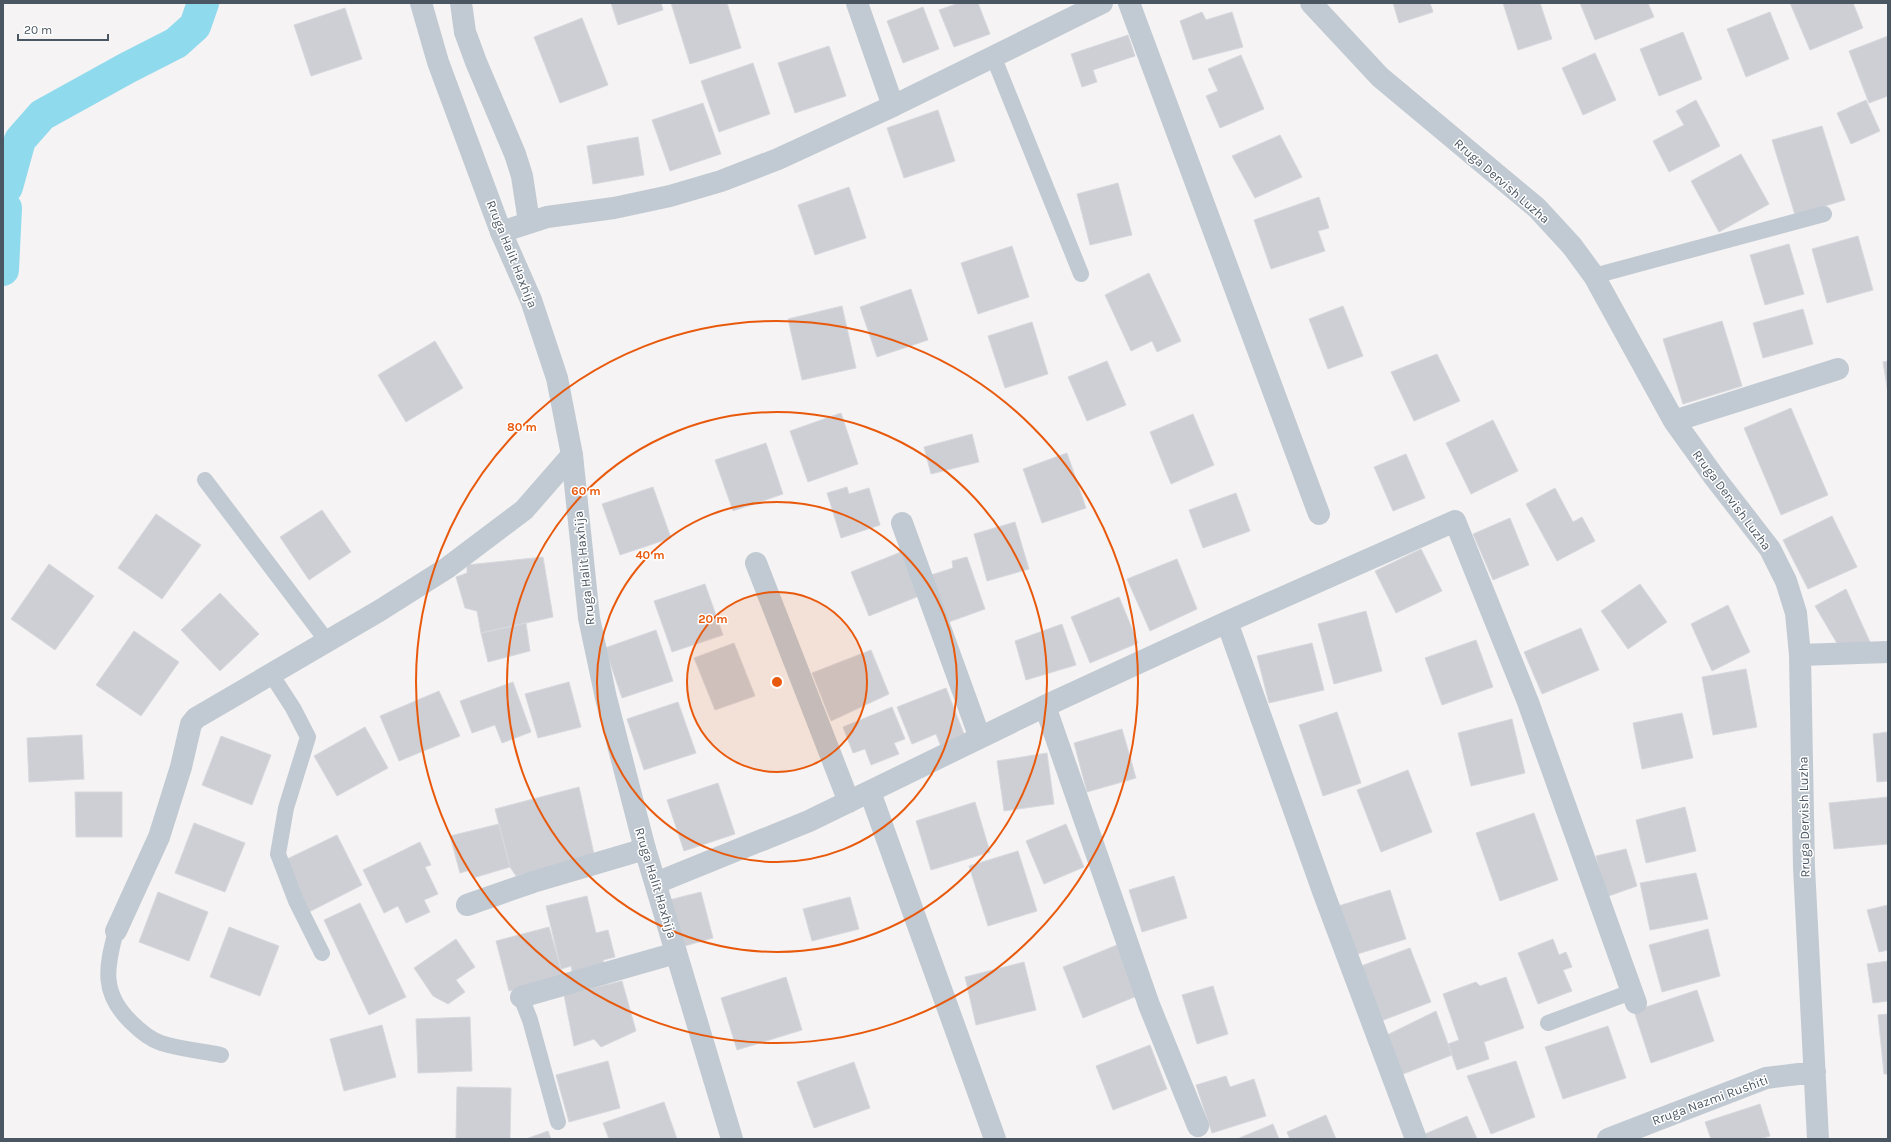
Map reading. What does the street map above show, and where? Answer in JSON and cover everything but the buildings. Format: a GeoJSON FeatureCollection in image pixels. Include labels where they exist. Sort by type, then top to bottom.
{"type":"FeatureCollection","features":[{"type":"Feature","properties":{"kind":"street","name":"Rruga Halit Haxhija"},"geometry":{"type":"LineString","coordinates":[[421,3],[438,62],[501,232],[531,300],[546,341],[557,378],[572,455],[588,618],[606,698],[644,849],[656,883],[732,1139]]}},
{"type":"Feature","properties":{"kind":"street"},"geometry":{"type":"LineString","coordinates":[[461,3],[465,32],[492,104],[515,154],[522,176],[529,222]]}},
{"type":"Feature","properties":{"kind":"street"},"geometry":{"type":"LineString","coordinates":[[857,3],[893,106]]}},
{"type":"Feature","properties":{"kind":"street"},"geometry":{"type":"LineString","coordinates":[[501,232],[547,217],[614,208],[670,196],[721,181],[778,159],[893,106],[1102,3]]}},
{"type":"Feature","properties":{"kind":"street"},"geometry":{"type":"LineString","coordinates":[[1129,3],[1319,514]]}},
{"type":"Feature","properties":{"kind":"street","name":"Rruga Dervish Luzha"},"geometry":{"type":"LineString","coordinates":[[1311,3],[1380,77],[1537,208],[1572,246],[1594,276],[1674,421],[1715,478],[1770,549],[1786,581],[1796,613],[1800,655],[1804,867],[1818,1139]]}},
{"type":"Feature","properties":{"kind":"street"},"geometry":{"type":"LineString","coordinates":[[1674,421],[1838,369]]}},
{"type":"Feature","properties":{"kind":"street"},"geometry":{"type":"LineString","coordinates":[[116,931],[159,837],[179,772],[191,724],[196,718],[448,568],[524,510],[572,455]]}},
{"type":"Feature","properties":{"kind":"street"},"geometry":{"type":"LineString","coordinates":[[656,883],[809,821],[1045,706],[1227,622],[1455,521],[1528,702],[1633,998]]}},
{"type":"Feature","properties":{"kind":"street"},"geometry":{"type":"LineString","coordinates":[[902,523],[980,738]]}},
{"type":"Feature","properties":{"kind":"street"},"geometry":{"type":"LineString","coordinates":[[756,563],[849,802]]}},
{"type":"Feature","properties":{"kind":"street"},"geometry":{"type":"LineString","coordinates":[[1227,622],[1324,894],[1416,1139]]}},
{"type":"Feature","properties":{"kind":"street"},"geometry":{"type":"LineString","coordinates":[[1800,655],[1888,652]]}},
{"type":"Feature","properties":{"kind":"street"},"geometry":{"type":"LineString","coordinates":[[1045,706],[1149,1005],[1198,1126]]}},
{"type":"Feature","properties":{"kind":"street"},"geometry":{"type":"LineString","coordinates":[[870,792],[995,1139]]}},
{"type":"Feature","properties":{"kind":"street"},"geometry":{"type":"LineString","coordinates":[[467,906],[533,882],[644,849]]}},
{"type":"Feature","properties":{"kind":"street"},"geometry":{"type":"LineString","coordinates":[[521,997],[676,953]]}},
{"type":"Feature","properties":{"kind":"street","name":"Rruga Nazmi Rushiti"},"geometry":{"type":"LineString","coordinates":[[1608,1139],[1766,1078],[1815,1072]]}},
{"type":"Feature","properties":{"kind":"lane"},"geometry":{"type":"LineString","coordinates":[[993,56],[1081,274]]}},
{"type":"Feature","properties":{"kind":"lane"},"geometry":{"type":"LineString","coordinates":[[1594,276],[1824,214]]}},
{"type":"Feature","properties":{"kind":"lane"},"geometry":{"type":"LineString","coordinates":[[205,480],[327,641]]}},
{"type":"Feature","properties":{"kind":"lane"},"geometry":{"type":"LineString","coordinates":[[271,674],[293,708],[308,737],[286,808],[278,854],[296,901],[322,953]]}},
{"type":"Feature","properties":{"kind":"lane"},"geometry":{"type":"LineString","coordinates":[[116,931],[109,957],[108,987],[119,1010],[139,1031],[160,1042],[221,1055]]}},
{"type":"Feature","properties":{"kind":"lane"},"geometry":{"type":"LineString","coordinates":[[521,997],[530,1020],[558,1122]]}},
{"type":"Feature","properties":{"kind":"lane"},"geometry":{"type":"LineString","coordinates":[[1548,1023],[1633,998]]}},
{"type":"Feature","properties":{"kind":"waterway"},"geometry":{"type":"LineString","coordinates":[[7,187],[20,140],[42,115],[176,43],[195,26],[203,3]]}},
{"type":"Feature","properties":{"kind":"waterway"},"geometry":{"type":"LineString","coordinates":[[3,270],[6,208]]}}]}
